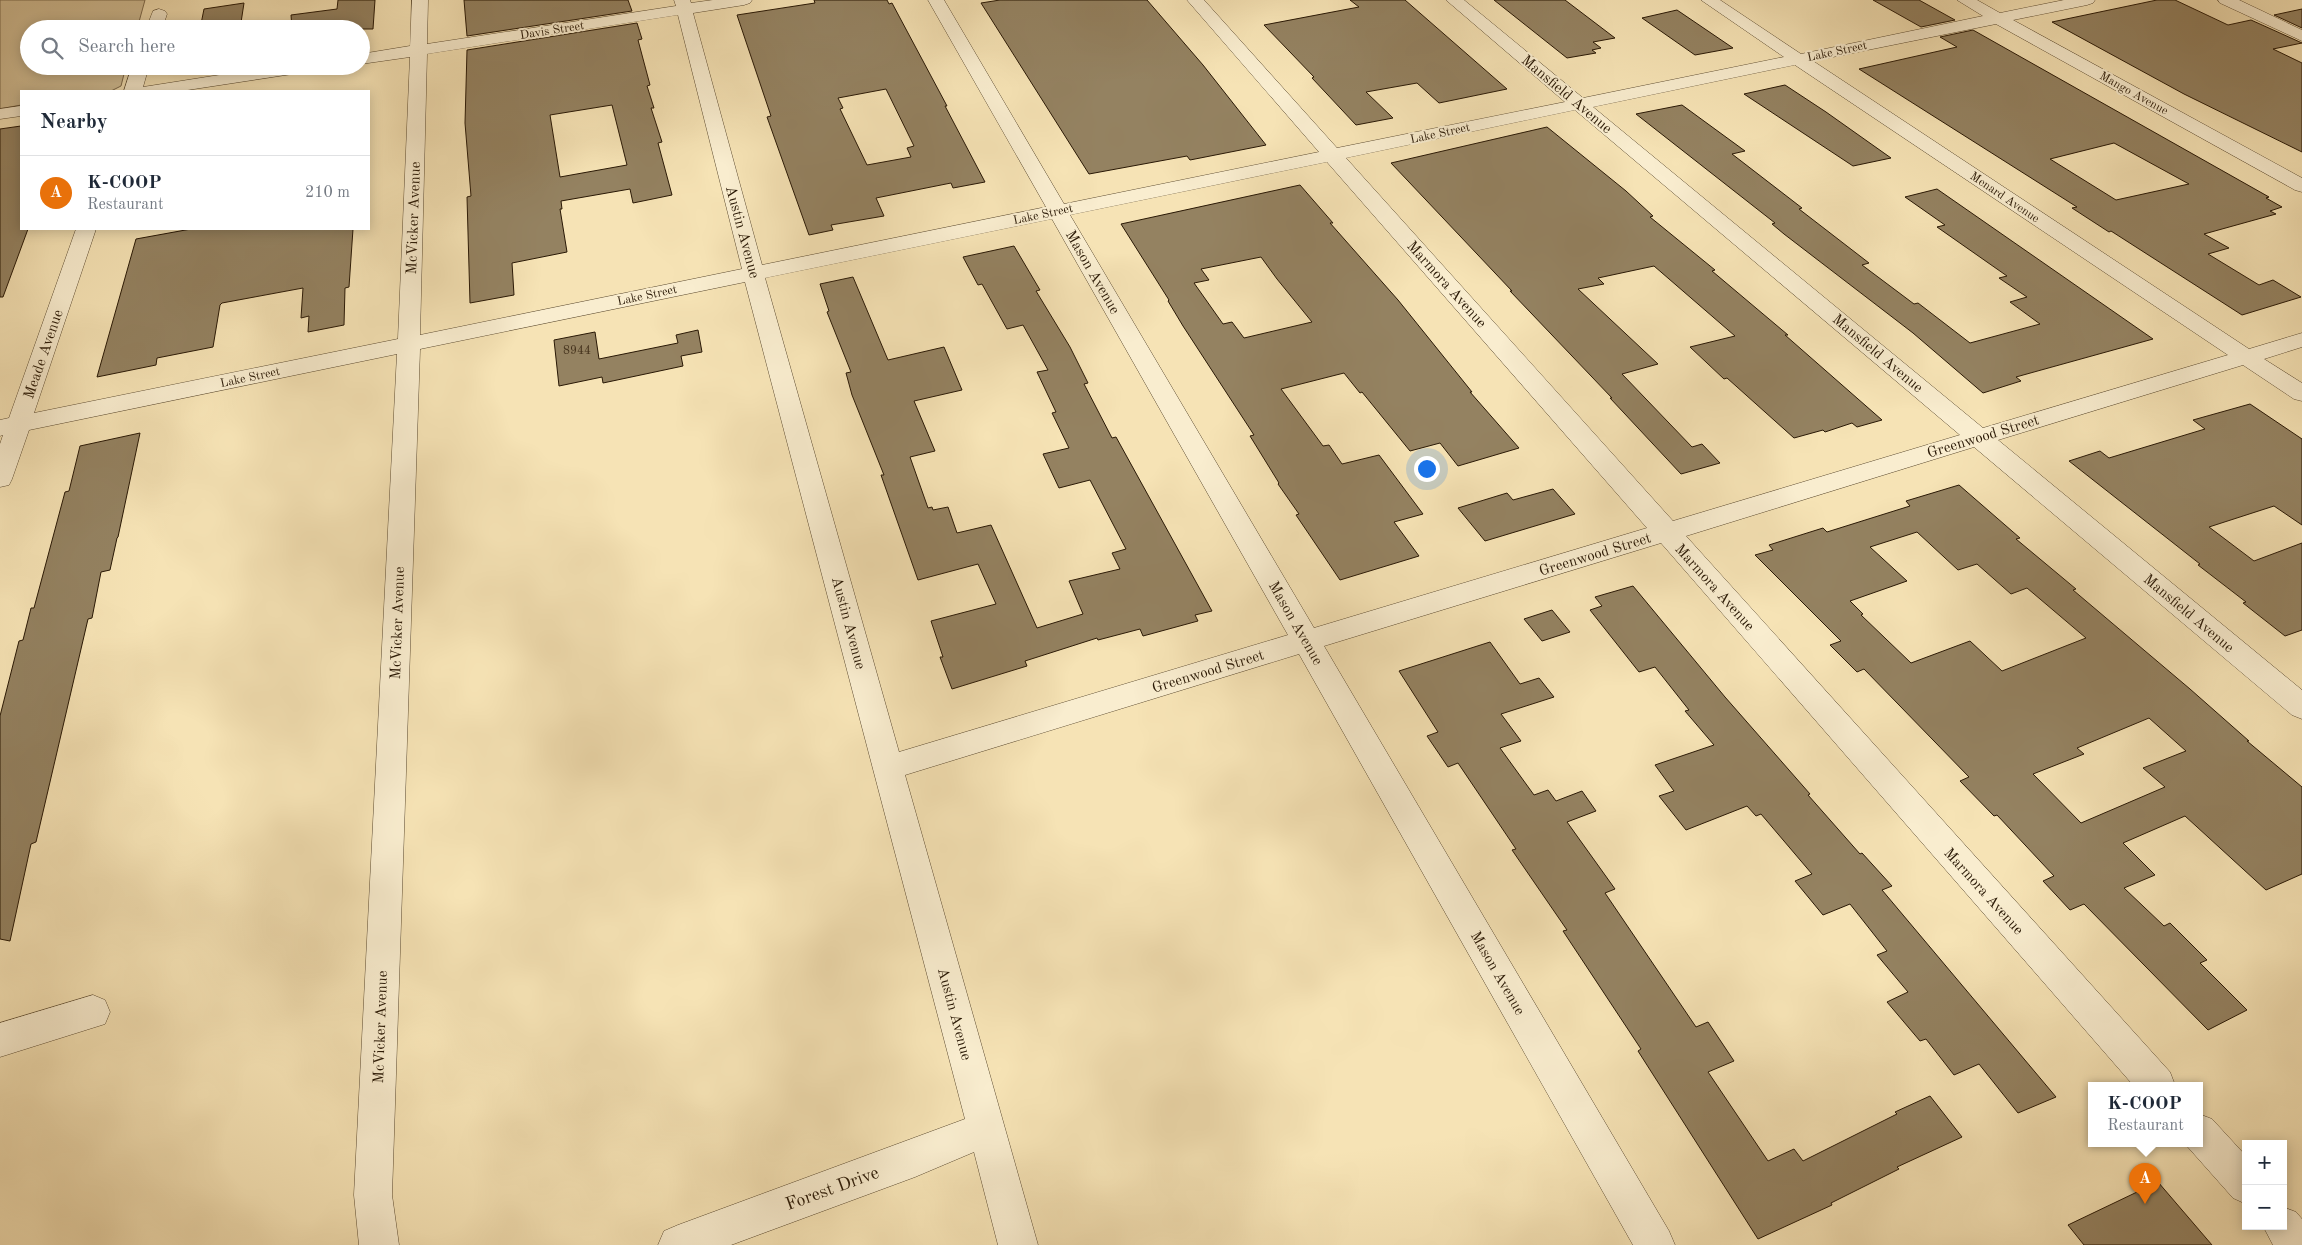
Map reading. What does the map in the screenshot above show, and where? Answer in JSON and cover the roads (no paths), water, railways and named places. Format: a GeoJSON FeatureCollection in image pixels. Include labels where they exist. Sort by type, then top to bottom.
{"type":"FeatureCollection","features":[{"type":"Feature","properties":{"kind":"street","name":"McVicker Avenue"},"geometry":{"type":"LineString","coordinates":[[379,1245],[373,1196],[409,344],[420,0]]}},
{"type":"Feature","properties":{"kind":"street","name":"Davis Street"},"geometry":{"type":"LineString","coordinates":[[370,58],[683,5],[744,0]]}},
{"type":"Feature","properties":{"kind":"street","name":"Mason Avenue"},"geometry":{"type":"LineString","coordinates":[[936,0],[1655,1245]]}},
{"type":"Feature","properties":{"kind":"street","name":"Marmora Avenue"},"geometry":{"type":"LineString","coordinates":[[1195,0],[2154,1082]]}},
{"type":"Feature","properties":{"kind":"street","name":"Mansfield Avenue"},"geometry":{"type":"LineString","coordinates":[[1454,0],[2302,707]]}},
{"type":"Feature","properties":{"kind":"street","name":"Menard Avenue"},"geometry":{"type":"LineString","coordinates":[[1709,0],[2302,394]]}},
{"type":"Feature","properties":{"kind":"street","name":"Mango Avenue"},"geometry":{"type":"LineString","coordinates":[[1965,0],[2302,186]]}},
{"type":"Feature","properties":{"kind":"street","name":"Lake Street"},"geometry":{"type":"LineString","coordinates":[[10,426],[2087,0]]}},
{"type":"Feature","properties":{"kind":"street"},"geometry":{"type":"LineString","coordinates":[[2226,0],[2302,36]]}},
{"type":"Feature","properties":{"kind":"street","name":"Austin Avenue"},"geometry":{"type":"LineString","coordinates":[[683,5],[1018,1245]]}},
{"type":"Feature","properties":{"kind":"street"},"geometry":{"type":"LineString","coordinates":[[133,90],[138,75]]}},
{"type":"Feature","properties":{"kind":"street"},"geometry":{"type":"LineString","coordinates":[[155,90],[253,75]]}},
{"type":"Feature","properties":{"kind":"street"},"geometry":{"type":"LineString","coordinates":[[0,114],[20,111]]}},
{"type":"Feature","properties":{"kind":"street","name":"Meade Avenue"},"geometry":{"type":"LineString","coordinates":[[0,479],[10,426],[86,230]]}},
{"type":"Feature","properties":{"kind":"street","name":"Greenwood Street"},"geometry":{"type":"LineString","coordinates":[[889,767],[2302,340]]}},
{"type":"Feature","properties":{"kind":"street"},"geometry":{"type":"LineString","coordinates":[[0,1040],[93,1012]]}},
{"type":"Feature","properties":{"kind":"street","name":"Forest Drive"},"geometry":{"type":"LineString","coordinates":[[678,1245],[915,1158],[986,1129]]}},
{"type":"Feature","properties":{"kind":"street"},"geometry":{"type":"LineString","coordinates":[[2203,1137],[2242,1180]]}},
{"type":"Feature","properties":{"kind":"street"},"geometry":{"type":"LineString","coordinates":[[2285,1230],[2298,1245]]}},
{"type":"Feature","properties":{"kind":"place","name":"K-COOP"},"geometry":{"type":"Point","coordinates":[2145,1204]}}]}
